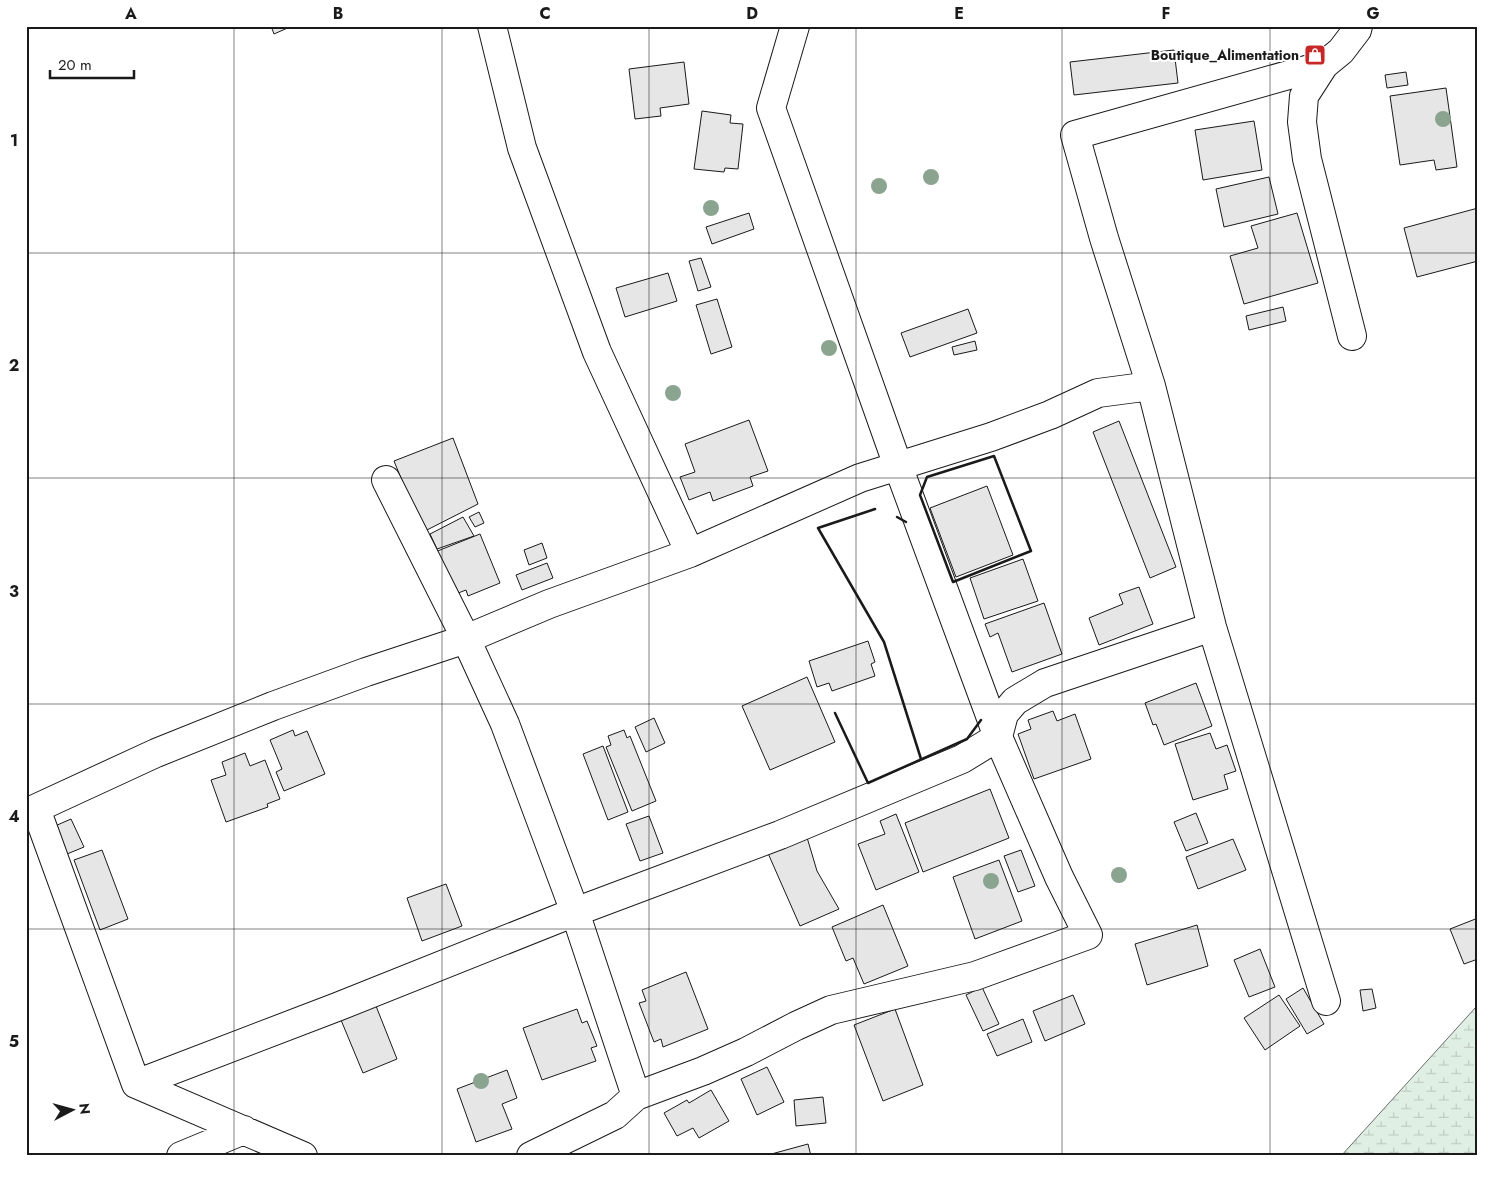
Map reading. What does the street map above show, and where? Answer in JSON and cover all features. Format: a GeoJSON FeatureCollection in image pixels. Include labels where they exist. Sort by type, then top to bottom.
{"type":"FeatureCollection","features":[{"type":"Feature","properties":{"kind":"street"},"geometry":{"type":"LineString","coordinates":[[492,26],[522,148],[596,352],[690,553]]}},
{"type":"Feature","properties":{"kind":"street"},"geometry":{"type":"LineString","coordinates":[[531,1156],[615,1115],[636,1096],[712,1067],[831,1010],[975,976],[1088,935],[1059,876],[998,737],[898,466],[771,108],[794,26]]}},
{"type":"Feature","properties":{"kind":"street"},"geometry":{"type":"LineString","coordinates":[[1352,336],[1307,159],[1302,122],[1304,96],[1324,65],[1341,51],[1358,26]]}},
{"type":"Feature","properties":{"kind":"street"},"geometry":{"type":"LineString","coordinates":[[1324,65],[1075,135],[1104,238],[1151,386],[1212,627],[1326,1001]]}},
{"type":"Feature","properties":{"kind":"street"},"geometry":{"type":"LineString","coordinates":[[303,1156],[136,1084],[31,811],[156,753],[273,706],[366,672],[466,639],[549,604],[690,553],[860,478],[991,437],[1050,415],[1098,394],[1151,386]]}},
{"type":"Feature","properties":{"kind":"street"},"geometry":{"type":"LineString","coordinates":[[386,480],[466,639],[505,724],[576,912],[636,1096]]}},
{"type":"Feature","properties":{"kind":"street"},"geometry":{"type":"LineString","coordinates":[[136,1084],[576,912],[780,836],[962,759],[998,737],[1004,714],[1015,701],[1045,683],[1212,627]]}},
{"type":"Feature","properties":{"kind":"street"},"geometry":{"type":"LineString","coordinates":[[181,1156],[244,1130]]}},
{"type":"Feature","properties":{"kind":"green space"},"geometry":{"type":"Polygon","coordinates":[[[1478,1006],[1478,1156],[1341,1156],[1476,1007],[1478,1006]]]}},
{"type":"Feature","properties":{"kind":"building"},"geometry":{"type":"Polygon","coordinates":[[[271,26],[292,26],[274,34],[271,26]]]}},
{"type":"Feature","properties":{"kind":"building"},"geometry":{"type":"Polygon","coordinates":[[[1174,50],[1178,83],[1074,95],[1070,62],[1174,50]]]}},
{"type":"Feature","properties":{"kind":"building"},"geometry":{"type":"Polygon","coordinates":[[[684,62],[689,104],[660,108],[661,116],[635,119],[629,69],[684,62]]]}},
{"type":"Feature","properties":{"kind":"building"},"geometry":{"type":"Polygon","coordinates":[[[1406,72],[1408,85],[1387,88],[1385,75],[1406,72]]]}},
{"type":"Feature","properties":{"kind":"building"},"geometry":{"type":"Polygon","coordinates":[[[1446,88],[1457,167],[1436,170],[1434,160],[1400,165],[1390,96],[1446,88]]]}},
{"type":"Feature","properties":{"kind":"building"},"geometry":{"type":"Polygon","coordinates":[[[702,111],[731,115],[730,123],[743,124],[738,169],[725,168],[724,172],[694,169],[702,111]]]}},
{"type":"Feature","properties":{"kind":"building"},"geometry":{"type":"Polygon","coordinates":[[[1254,121],[1262,170],[1203,180],[1195,130],[1254,121]]]}},
{"type":"Feature","properties":{"kind":"building"},"geometry":{"type":"Polygon","coordinates":[[[1269,177],[1278,214],[1224,227],[1216,189],[1269,177]]]}},
{"type":"Feature","properties":{"kind":"building"},"geometry":{"type":"Polygon","coordinates":[[[1478,208],[1478,261],[1417,277],[1404,228],[1478,208]]]}},
{"type":"Feature","properties":{"kind":"building"},"geometry":{"type":"Polygon","coordinates":[[[749,213],[754,229],[712,244],[706,227],[749,213]]]}},
{"type":"Feature","properties":{"kind":"building"},"geometry":{"type":"Polygon","coordinates":[[[1297,213],[1318,283],[1244,304],[1230,256],[1258,248],[1251,226],[1297,213]]]}},
{"type":"Feature","properties":{"kind":"building"},"geometry":{"type":"Polygon","coordinates":[[[701,258],[711,287],[698,291],[689,261],[701,258]]]}},
{"type":"Feature","properties":{"kind":"building"},"geometry":{"type":"Polygon","coordinates":[[[668,273],[677,301],[625,317],[616,288],[668,273]]]}},
{"type":"Feature","properties":{"kind":"building"},"geometry":{"type":"Polygon","coordinates":[[[717,299],[732,347],[711,354],[696,305],[717,299]]]}},
{"type":"Feature","properties":{"kind":"building"},"geometry":{"type":"Polygon","coordinates":[[[1283,307],[1286,321],[1249,330],[1246,316],[1283,307]]]}},
{"type":"Feature","properties":{"kind":"building"},"geometry":{"type":"Polygon","coordinates":[[[968,309],[977,333],[910,357],[901,333],[968,309]]]}},
{"type":"Feature","properties":{"kind":"building"},"geometry":{"type":"Polygon","coordinates":[[[975,341],[977,350],[954,355],[952,347],[975,341]]]}},
{"type":"Feature","properties":{"kind":"building"},"geometry":{"type":"Polygon","coordinates":[[[749,420],[768,471],[750,477],[753,486],[713,501],[710,492],[689,500],[680,477],[695,472],[685,444],[749,420]]]}},
{"type":"Feature","properties":{"kind":"building"},"geometry":{"type":"Polygon","coordinates":[[[1119,421],[1176,567],[1150,578],[1093,432],[1119,421]]]}},
{"type":"Feature","properties":{"kind":"building"},"geometry":{"type":"Polygon","coordinates":[[[453,438],[478,504],[423,532],[394,461],[453,438]]]}},
{"type":"Feature","properties":{"kind":"building"},"geometry":{"type":"Polygon","coordinates":[[[987,486],[1013,555],[956,577],[930,508],[987,486]]]}},
{"type":"Feature","properties":{"kind":"building"},"geometry":{"type":"Polygon","coordinates":[[[479,512],[484,523],[475,527],[469,517],[479,512]]]}},
{"type":"Feature","properties":{"kind":"building"},"geometry":{"type":"Polygon","coordinates":[[[463,517],[474,536],[437,549],[430,534],[463,517]]]}},
{"type":"Feature","properties":{"kind":"building"},"geometry":{"type":"Polygon","coordinates":[[[480,534],[500,583],[468,596],[466,590],[453,595],[435,552],[480,534]]]}},
{"type":"Feature","properties":{"kind":"building"},"geometry":{"type":"Polygon","coordinates":[[[542,543],[547,558],[529,565],[524,550],[542,543]]]}},
{"type":"Feature","properties":{"kind":"building"},"geometry":{"type":"Polygon","coordinates":[[[1023,559],[1038,601],[984,619],[970,578],[1023,559]]]}},
{"type":"Feature","properties":{"kind":"building"},"geometry":{"type":"Polygon","coordinates":[[[547,563],[553,578],[522,590],[516,575],[547,563]]]}},
{"type":"Feature","properties":{"kind":"building"},"geometry":{"type":"Polygon","coordinates":[[[1139,587],[1153,624],[1099,645],[1089,618],[1123,604],[1119,594],[1139,587]]]}},
{"type":"Feature","properties":{"kind":"building"},"geometry":{"type":"Polygon","coordinates":[[[1044,603],[1062,654],[1012,672],[998,633],[990,637],[985,624],[1044,603]]]}},
{"type":"Feature","properties":{"kind":"building"},"geometry":{"type":"Polygon","coordinates":[[[868,641],[875,662],[871,664],[875,676],[832,691],[829,683],[817,687],[809,661],[868,641]]]}},
{"type":"Feature","properties":{"kind":"building"},"geometry":{"type":"Polygon","coordinates":[[[807,677],[835,742],[770,770],[742,706],[807,677]]]}},
{"type":"Feature","properties":{"kind":"building"},"geometry":{"type":"Polygon","coordinates":[[[1196,683],[1212,726],[1164,745],[1156,724],[1153,725],[1145,703],[1196,683]]]}},
{"type":"Feature","properties":{"kind":"building"},"geometry":{"type":"Polygon","coordinates":[[[1053,711],[1057,721],[1075,714],[1091,759],[1034,779],[1018,734],[1031,729],[1028,720],[1053,711]]]}},
{"type":"Feature","properties":{"kind":"building"},"geometry":{"type":"Polygon","coordinates":[[[654,718],[665,743],[646,752],[635,727],[654,718]]]}},
{"type":"Feature","properties":{"kind":"building"},"geometry":{"type":"Polygon","coordinates":[[[293,730],[295,736],[307,731],[325,774],[284,791],[276,772],[282,769],[270,740],[293,730]]]}},
{"type":"Feature","properties":{"kind":"building"},"geometry":{"type":"Polygon","coordinates":[[[624,730],[627,738],[630,736],[656,801],[632,811],[606,747],[611,745],[608,736],[624,730]]]}},
{"type":"Feature","properties":{"kind":"building"},"geometry":{"type":"Polygon","coordinates":[[[1210,733],[1216,749],[1227,745],[1236,771],[1224,775],[1228,789],[1193,800],[1175,744],[1210,733]]]}},
{"type":"Feature","properties":{"kind":"building"},"geometry":{"type":"Polygon","coordinates":[[[603,746],[628,812],[608,820],[583,754],[603,746]]]}},
{"type":"Feature","properties":{"kind":"building"},"geometry":{"type":"Polygon","coordinates":[[[245,753],[250,766],[265,760],[280,799],[267,804],[268,807],[226,822],[211,780],[226,775],[222,762],[245,753]]]}},
{"type":"Feature","properties":{"kind":"building"},"geometry":{"type":"Polygon","coordinates":[[[990,789],[1009,838],[923,872],[905,823],[990,789]]]}},
{"type":"Feature","properties":{"kind":"building"},"geometry":{"type":"Polygon","coordinates":[[[1196,813],[1208,843],[1186,851],[1174,822],[1196,813]]]}},
{"type":"Feature","properties":{"kind":"building"},"geometry":{"type":"Polygon","coordinates":[[[896,814],[919,872],[876,890],[858,844],[885,834],[880,821],[896,814]]]}},
{"type":"Feature","properties":{"kind":"building"},"geometry":{"type":"Polygon","coordinates":[[[649,816],[663,853],[640,861],[626,824],[649,816]]]}},
{"type":"Feature","properties":{"kind":"building"},"geometry":{"type":"Polygon","coordinates":[[[71,819],[84,847],[67,854],[55,826],[71,819]]]}},
{"type":"Feature","properties":{"kind":"building"},"geometry":{"type":"Polygon","coordinates":[[[806,834],[817,871],[839,909],[800,926],[767,851],[806,834]]]}},
{"type":"Feature","properties":{"kind":"building"},"geometry":{"type":"Polygon","coordinates":[[[1233,839],[1246,870],[1198,889],[1186,857],[1233,839]]]}},
{"type":"Feature","properties":{"kind":"building"},"geometry":{"type":"Polygon","coordinates":[[[102,850],[128,919],[100,930],[74,860],[102,850]]]}},
{"type":"Feature","properties":{"kind":"building"},"geometry":{"type":"Polygon","coordinates":[[[1021,850],[1035,886],[1018,892],[1004,856],[1021,850]]]}},
{"type":"Feature","properties":{"kind":"building"},"geometry":{"type":"Polygon","coordinates":[[[999,860],[1022,921],[975,939],[953,877],[999,860]]]}},
{"type":"Feature","properties":{"kind":"building"},"geometry":{"type":"Polygon","coordinates":[[[446,884],[462,926],[422,941],[407,898],[446,884]]]}},
{"type":"Feature","properties":{"kind":"building"},"geometry":{"type":"Polygon","coordinates":[[[883,905],[908,966],[864,984],[853,958],[846,961],[832,927],[883,905]]]}},
{"type":"Feature","properties":{"kind":"building"},"geometry":{"type":"Polygon","coordinates":[[[1478,918],[1478,959],[1464,964],[1450,929],[1478,918]]]}},
{"type":"Feature","properties":{"kind":"building"},"geometry":{"type":"Polygon","coordinates":[[[1197,925],[1208,966],[1147,985],[1135,944],[1197,925]]]}},
{"type":"Feature","properties":{"kind":"building"},"geometry":{"type":"Polygon","coordinates":[[[1260,949],[1275,987],[1249,997],[1234,960],[1260,949]]]}},
{"type":"Feature","properties":{"kind":"building"},"geometry":{"type":"Polygon","coordinates":[[[686,972],[708,1029],[663,1047],[661,1039],[654,1042],[639,1003],[646,1001],[642,990],[686,972]]]}},
{"type":"Feature","properties":{"kind":"building"},"geometry":{"type":"Polygon","coordinates":[[[982,987],[999,1024],[983,1031],[966,995],[982,987]]]}},
{"type":"Feature","properties":{"kind":"building"},"geometry":{"type":"Polygon","coordinates":[[[1303,988],[1324,1024],[1307,1034],[1286,999],[1303,988]]]}},
{"type":"Feature","properties":{"kind":"building"},"geometry":{"type":"Polygon","coordinates":[[[1372,989],[1376,1008],[1363,1011],[1360,990],[1372,989]]]}},
{"type":"Feature","properties":{"kind":"building"},"geometry":{"type":"Polygon","coordinates":[[[1073,995],[1085,1024],[1045,1041],[1033,1011],[1073,995]]]}},
{"type":"Feature","properties":{"kind":"building"},"geometry":{"type":"Polygon","coordinates":[[[1279,995],[1300,1026],[1265,1050],[1244,1018],[1279,995]]]}},
{"type":"Feature","properties":{"kind":"building"},"geometry":{"type":"Polygon","coordinates":[[[376,1006],[397,1059],[363,1073],[341,1020],[376,1006]]]}},
{"type":"Feature","properties":{"kind":"building"},"geometry":{"type":"Polygon","coordinates":[[[577,1009],[582,1023],[587,1021],[597,1046],[591,1048],[596,1061],[542,1080],[523,1028],[577,1009]]]}},
{"type":"Feature","properties":{"kind":"building"},"geometry":{"type":"Polygon","coordinates":[[[895,1009],[923,1085],[883,1101],[854,1025],[895,1009]]]}},
{"type":"Feature","properties":{"kind":"building"},"geometry":{"type":"Polygon","coordinates":[[[1023,1019],[1032,1042],[997,1056],[987,1034],[1023,1019]]]}},
{"type":"Feature","properties":{"kind":"building"},"geometry":{"type":"Polygon","coordinates":[[[767,1067],[784,1102],[757,1115],[741,1079],[767,1067]]]}},
{"type":"Feature","properties":{"kind":"building"},"geometry":{"type":"Polygon","coordinates":[[[507,1070],[517,1098],[502,1104],[512,1129],[476,1142],[457,1089],[507,1070]]]}},
{"type":"Feature","properties":{"kind":"building"},"geometry":{"type":"Polygon","coordinates":[[[711,1090],[729,1121],[699,1138],[693,1128],[677,1136],[664,1113],[687,1100],[689,1103],[711,1090]]]}},
{"type":"Feature","properties":{"kind":"building"},"geometry":{"type":"Polygon","coordinates":[[[823,1097],[826,1123],[796,1126],[794,1100],[823,1097]]]}},
{"type":"Feature","properties":{"kind":"building"},"geometry":{"type":"Polygon","coordinates":[[[808,1144],[811,1156],[764,1156],[808,1144]]]}},
{"type":"Feature","properties":{"kind":"wall"},"geometry":{"type":"LineString","coordinates":[[994,456],[1031,551],[953,582],[920,495],[927,477],[994,456]]}},
{"type":"Feature","properties":{"kind":"wall"},"geometry":{"type":"LineString","coordinates":[[875,509],[818,528],[884,642],[921,759]]}},
{"type":"Feature","properties":{"kind":"wall"},"geometry":{"type":"LineString","coordinates":[[897,517],[906,522]]}},
{"type":"Feature","properties":{"kind":"wall"},"geometry":{"type":"LineString","coordinates":[[835,713],[868,783],[967,739],[981,720]]}},
{"type":"Feature","properties":{"kind":"place","name":"Boutique_Alimentation"},"geometry":{"type":"Point","coordinates":[1315,55]}}]}
